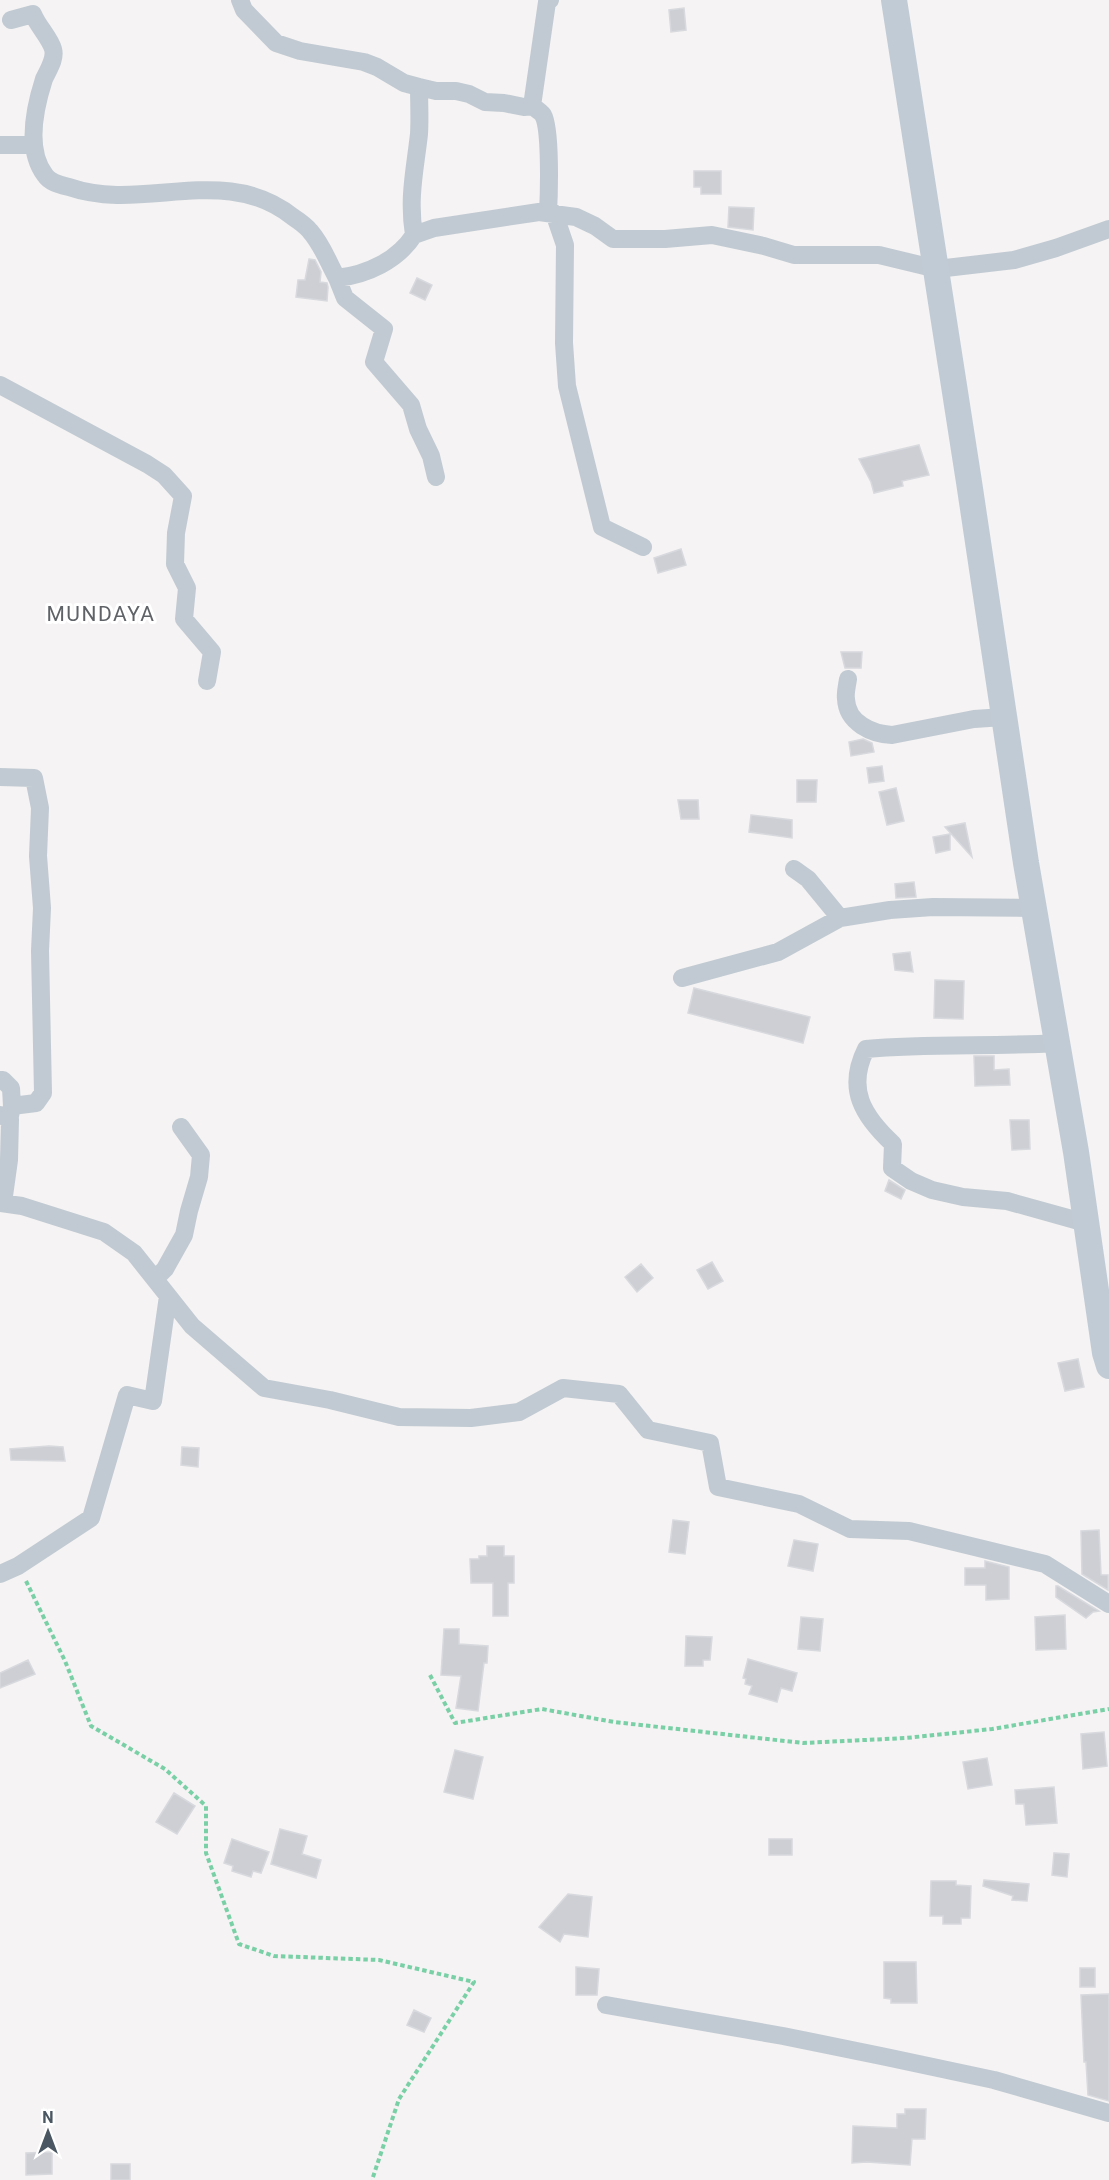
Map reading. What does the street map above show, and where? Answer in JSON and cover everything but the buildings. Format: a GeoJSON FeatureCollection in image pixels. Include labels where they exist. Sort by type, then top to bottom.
{"type":"FeatureCollection","features":[{"type":"Feature","properties":{"kind":"main road"},"geometry":{"type":"LineString","coordinates":[[894,0],[1034,908],[1108,1357]]}},
{"type":"Feature","properties":{"kind":"street"},"geometry":{"type":"LineString","coordinates":[[240,0],[244,10],[276,43],[300,51],[364,62],[404,83],[419,87],[436,91],[456,91],[469,94],[485,102],[532,106],[543,115],[551,213],[565,245],[564,343],[567,386],[602,527],[643,547]]}},
{"type":"Feature","properties":{"kind":"street"},"geometry":{"type":"LineString","coordinates":[[532,106],[547,2],[550,0]]}},
{"type":"Feature","properties":{"kind":"street"},"geometry":{"type":"LineString","coordinates":[[11,20],[31,7],[54,49],[53,59],[36,104],[34,145],[45,175],[52,182],[83,192],[133,195],[218,189],[256,196],[279,206],[310,230],[326,253],[345,298],[384,329],[374,362],[411,405],[418,429],[431,456],[436,477]]}},
{"type":"Feature","properties":{"kind":"street"},"geometry":{"type":"LineString","coordinates":[[414,235],[410,213],[419,132],[419,87]]}},
{"type":"Feature","properties":{"kind":"street"},"geometry":{"type":"LineString","coordinates":[[0,145],[34,145]]}},
{"type":"Feature","properties":{"kind":"street"},"geometry":{"type":"LineString","coordinates":[[338,278],[354,277],[382,264],[406,248],[414,235],[434,228],[551,213],[576,217],[595,226],[613,239],[665,239],[712,235],[765,246],[794,255],[879,255],[937,269],[1014,260],[1109,229]]}},
{"type":"Feature","properties":{"kind":"street"},"geometry":{"type":"LineString","coordinates":[[1,388],[147,464],[164,475],[183,496],[176,533],[175,564],[187,588],[184,620],[212,652],[207,681]]}},
{"type":"Feature","properties":{"kind":"street"},"geometry":{"type":"LineString","coordinates":[[848,679],[845,701],[856,723],[881,735],[892,735],[974,719],[1004,717]]}},
{"type":"Feature","properties":{"kind":"street"},"geometry":{"type":"LineString","coordinates":[[0,777],[34,778],[40,808],[38,856],[42,908],[40,951],[43,1093],[36,1103],[7,1113]]}},
{"type":"Feature","properties":{"kind":"street"},"geometry":{"type":"LineString","coordinates":[[794,869],[808,879],[840,918]]}},
{"type":"Feature","properties":{"kind":"street"},"geometry":{"type":"LineString","coordinates":[[682,978],[778,952],[840,918],[933,907],[1034,908]]}},
{"type":"Feature","properties":{"kind":"street"},"geometry":{"type":"LineString","coordinates":[[1057,1043],[895,1046],[866,1049],[859,1064],[857,1090],[864,1111],[875,1128],[893,1144],[892,1168],[911,1181],[932,1190],[963,1197],[1007,1201],[1086,1223]]}},
{"type":"Feature","properties":{"kind":"street"},"geometry":{"type":"LineString","coordinates":[[0,1080],[11,1088],[7,1113],[9,1161],[1,1203],[22,1206],[104,1232],[134,1253],[192,1326],[264,1388],[330,1400],[399,1417],[471,1418],[519,1412],[563,1388],[620,1394],[648,1430],[710,1443],[718,1487],[799,1504],[850,1529],[909,1531],[1046,1563],[1109,1604]]}},
{"type":"Feature","properties":{"kind":"street"},"geometry":{"type":"LineString","coordinates":[[155,1279],[165,1269],[184,1235],[199,1178],[201,1155],[182,1127]]}},
{"type":"Feature","properties":{"kind":"street"},"geometry":{"type":"LineString","coordinates":[[0,1574],[18,1566],[91,1518],[127,1395],[153,1401],[168,1296]]}},
{"type":"Feature","properties":{"kind":"street"},"geometry":{"type":"LineString","coordinates":[[606,2005],[783,2036],[994,2080],[1109,2114]]}},
{"type":"Feature","properties":{"kind":"path"},"geometry":{"type":"LineString","coordinates":[[18,1566],[65,1662],[91,1726],[165,1769],[206,1806],[206,1853],[239,1944],[274,1956],[379,1960],[474,1982],[399,2099],[372,2180]]}},
{"type":"Feature","properties":{"kind":"path"},"geometry":{"type":"LineString","coordinates":[[430,1675],[455,1723],[542,1710],[614,1722],[804,1743],[906,1738],[992,1729],[1109,1709]]}},
{"type":"Feature","properties":{"kind":"district","name":"MUNDAYA"},"geometry":{"type":"Point","coordinates":[101,614]}}]}
